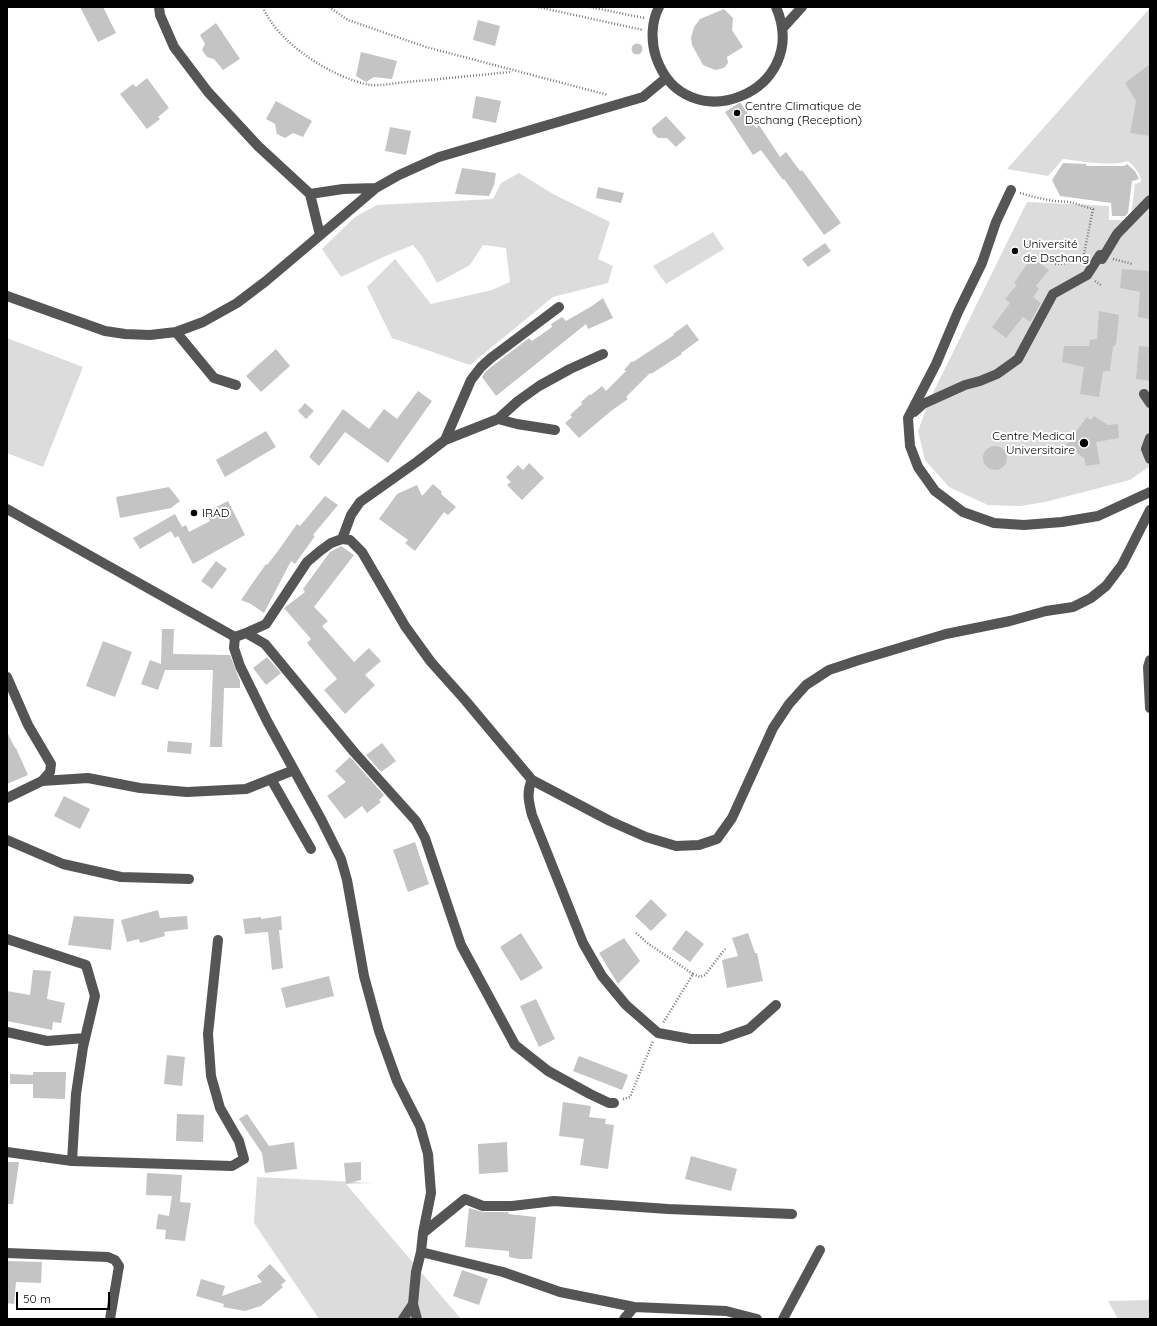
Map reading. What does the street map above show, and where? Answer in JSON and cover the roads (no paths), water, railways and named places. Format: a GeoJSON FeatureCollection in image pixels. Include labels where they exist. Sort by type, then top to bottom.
{"type":"FeatureCollection","features":[{"type":"Feature","properties":{"kind":"street"},"geometry":{"type":"LineString","coordinates":[[159,7],[160,15],[174,47],[208,92],[258,146],[310,194],[320,235]]}},
{"type":"Feature","properties":{"kind":"street"},"geometry":{"type":"LineString","coordinates":[[659,7],[655,14],[652,32],[653,47],[658,64],[666,78],[680,91],[694,98],[712,101],[728,101],[744,95],[759,86],[771,73],[779,58],[783,42],[782,24],[776,7]]}},
{"type":"Feature","properties":{"kind":"street"},"geometry":{"type":"LineString","coordinates":[[782,29],[802,7]]}},
{"type":"Feature","properties":{"kind":"street"},"geometry":{"type":"LineString","coordinates":[[7,296],[105,331],[125,334],[150,335],[176,332],[203,322],[237,303],[266,281],[376,188],[399,175],[439,157],[643,97],[666,78]]}},
{"type":"Feature","properties":{"kind":"street"},"geometry":{"type":"LineString","coordinates":[[310,194],[343,189],[376,188]]}},
{"type":"Feature","properties":{"kind":"street"},"geometry":{"type":"LineString","coordinates":[[1011,190],[996,222],[982,263],[958,312],[936,364],[908,418],[910,446],[918,466],[934,490],[963,512],[994,523],[1024,525],[1062,522],[1098,516],[1150,492]]}},
{"type":"Feature","properties":{"kind":"street"},"geometry":{"type":"LineString","coordinates":[[908,418],[923,404],[996,374],[1018,359],[1053,294],[1086,275],[1100,255],[1102,259],[1116,234],[1150,200]]}},
{"type":"Feature","properties":{"kind":"street"},"geometry":{"type":"LineString","coordinates":[[445,440],[472,380],[481,367],[559,307]]}},
{"type":"Feature","properties":{"kind":"street"},"geometry":{"type":"LineString","coordinates":[[176,332],[214,378],[236,385]]}},
{"type":"Feature","properties":{"kind":"street"},"geometry":{"type":"LineString","coordinates":[[342,539],[350,515],[360,502],[445,440],[498,419],[518,401],[539,386],[570,369],[603,354]]}},
{"type":"Feature","properties":{"kind":"street"},"geometry":{"type":"LineString","coordinates":[[498,419],[517,424],[555,430]]}},
{"type":"Feature","properties":{"kind":"street"},"geometry":{"type":"LineString","coordinates":[[1150,438],[1146,449],[1150,459]]}},
{"type":"Feature","properties":{"kind":"street"},"geometry":{"type":"LineString","coordinates":[[7,509],[234,637],[266,624],[307,562],[320,551],[331,543],[342,539],[350,540],[362,552],[405,626],[431,662],[532,780],[610,821],[654,839],[676,846],[699,845],[717,839],[732,818],[773,728],[789,704],[806,685],[829,670],[859,660],[946,634],[1010,621],[1046,611],[1073,607],[1091,598],[1106,586],[1122,565],[1150,510]]}},
{"type":"Feature","properties":{"kind":"street"},"geometry":{"type":"LineString","coordinates":[[246,633],[265,644],[354,752],[416,821],[425,838],[461,945],[515,1045],[548,1071],[601,1100],[614,1103]]}},
{"type":"Feature","properties":{"kind":"street"},"geometry":{"type":"LineString","coordinates":[[234,637],[234,648],[240,666],[341,859],[348,887],[364,976],[379,1031],[397,1081],[420,1126],[428,1154],[431,1193],[416,1272],[412,1304],[403,1319]]}},
{"type":"Feature","properties":{"kind":"street"},"geometry":{"type":"LineString","coordinates":[[1150,660],[1148,667],[1150,708]]}},
{"type":"Feature","properties":{"kind":"street"},"geometry":{"type":"LineString","coordinates":[[7,677],[28,725],[51,764],[50,772],[42,781]]}},
{"type":"Feature","properties":{"kind":"street"},"geometry":{"type":"LineString","coordinates":[[7,798],[42,781],[88,778],[140,788],[187,792],[246,789],[294,770]]}},
{"type":"Feature","properties":{"kind":"street"},"geometry":{"type":"LineString","coordinates":[[271,779],[311,848]]}},
{"type":"Feature","properties":{"kind":"street"},"geometry":{"type":"LineString","coordinates":[[532,780],[529,785],[528,800],[532,815],[583,943],[602,976],[626,1005],[658,1033],[691,1039],[720,1039],[749,1029],[776,1004]]}},
{"type":"Feature","properties":{"kind":"street"},"geometry":{"type":"LineString","coordinates":[[7,840],[63,864],[121,877],[189,879]]}},
{"type":"Feature","properties":{"kind":"street"},"geometry":{"type":"LineString","coordinates":[[7,939],[86,965],[95,996],[85,1038],[76,1094],[72,1161]]}},
{"type":"Feature","properties":{"kind":"street"},"geometry":{"type":"LineString","coordinates":[[7,1152],[72,1161],[232,1166],[244,1159],[239,1141],[220,1108],[211,1076],[208,1034],[218,940]]}},
{"type":"Feature","properties":{"kind":"street"},"geometry":{"type":"LineString","coordinates":[[7,1032],[47,1042],[85,1038]]}},
{"type":"Feature","properties":{"kind":"street"},"geometry":{"type":"LineString","coordinates":[[423,1233],[465,1199],[483,1206],[512,1206],[554,1201],[668,1209],[792,1214]]}},
{"type":"Feature","properties":{"kind":"street"},"geometry":{"type":"LineString","coordinates":[[783,1319],[820,1250]]}},
{"type":"Feature","properties":{"kind":"street"},"geometry":{"type":"LineString","coordinates":[[421,1252],[503,1272],[560,1292],[634,1307],[726,1311],[757,1319]]}},
{"type":"Feature","properties":{"kind":"street"},"geometry":{"type":"LineString","coordinates":[[7,1253],[108,1257],[115,1260],[119,1266],[110,1319]]}},
{"type":"Feature","properties":{"kind":"street"},"geometry":{"type":"LineString","coordinates":[[412,1304],[417,1319]]}},
{"type":"Feature","properties":{"kind":"street"},"geometry":{"type":"LineString","coordinates":[[624,1319],[634,1307]]}},
{"type":"Feature","properties":{"kind":"place","name":"Centre Climatique de Dschang (Reception)"},"geometry":{"type":"Point","coordinates":[737,113]}},
{"type":"Feature","properties":{"kind":"place","name":"Université de Dschang"},"geometry":{"type":"Point","coordinates":[1015,251]}},
{"type":"Feature","properties":{"kind":"place","name":"Centre Medical Universitaire"},"geometry":{"type":"Point","coordinates":[1084,443]}},
{"type":"Feature","properties":{"kind":"place","name":"IRAD"},"geometry":{"type":"Point","coordinates":[194,513]}}]}
